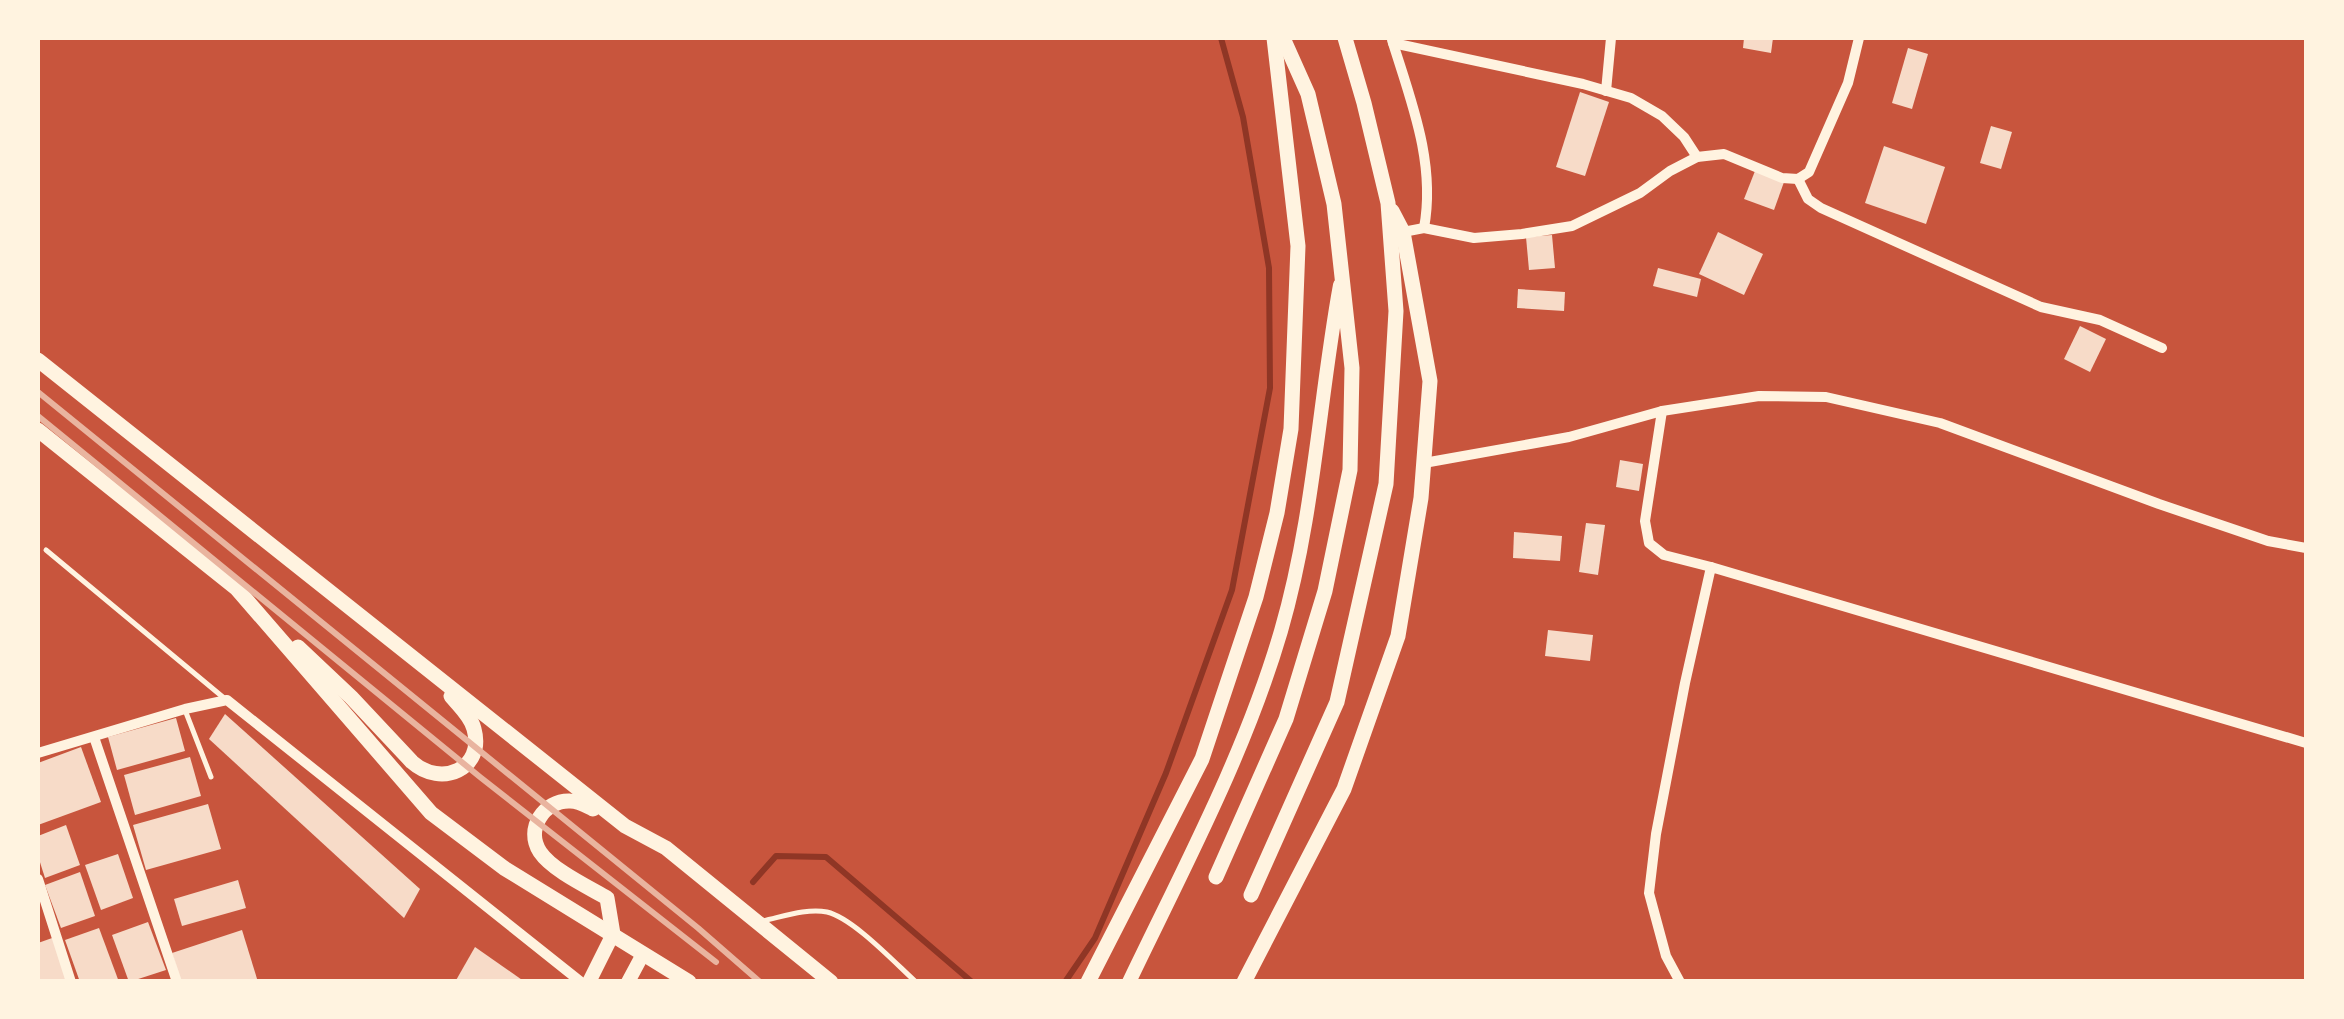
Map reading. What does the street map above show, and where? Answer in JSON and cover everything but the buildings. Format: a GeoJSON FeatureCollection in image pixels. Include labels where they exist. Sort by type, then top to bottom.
{"type":"FeatureCollection","features":[{"type":"Feature","properties":{"kind":"main road"},"geometry":{"type":"LineString","coordinates":[[1088,982],[1202,759],[1256,598],[1276,513],[1292,429],[1298,246],[1274,38]]}},
{"type":"Feature","properties":{"kind":"main road"},"geometry":{"type":"LineString","coordinates":[[1216,878],[1286,718],[1328,573],[1350,470],[1352,368],[1334,204],[1308,94],[1284,38]]}},
{"type":"Feature","properties":{"kind":"main road"},"geometry":{"type":"LineString","coordinates":[[1251,895],[1337,702],[1386,484],[1396,311],[1388,203],[1345,38]]}},
{"type":"Feature","properties":{"kind":"main road"},"geometry":{"type":"LineString","coordinates":[[1247,981],[1344,789],[1398,636],[1421,498],[1430,381],[1403,232],[1388,203]]}},
{"type":"Feature","properties":{"kind":"main road"},"geometry":{"type":"LineString","coordinates":[[38,360],[625,826]]}},
{"type":"Feature","properties":{"kind":"main road"},"geometry":{"type":"LineString","coordinates":[[38,430],[237,590],[352,697],[420,770],[444,775],[465,765],[476,744],[476,732],[471,720],[426,667]]}},
{"type":"Feature","properties":{"kind":"main road"},"geometry":{"type":"LineString","coordinates":[[237,590],[431,812],[504,868],[688,982]]}},
{"type":"Feature","properties":{"kind":"main road"},"geometry":{"type":"LineString","coordinates":[[613,934],[607,898],[549,862],[537,846],[535,835],[540,815],[548,807],[567,800],[578,802],[666,848],[831,982]]}},
{"type":"Feature","properties":{"kind":"street"},"geometry":{"type":"LineString","coordinates":[[1606,91],[1611,38]]}},
{"type":"Feature","properties":{"kind":"street"},"geometry":{"type":"LineString","coordinates":[[1403,232],[1424,228],[1474,238],[1572,226],[1640,193],[1670,171],[1697,158],[1724,154],[1782,178],[1798,179],[1810,172],[1848,83],[1860,38]]}},
{"type":"Feature","properties":{"kind":"street"},"geometry":{"type":"LineString","coordinates":[[1424,228],[1429,202],[1426,155],[1392,40],[1631,98],[1662,116],[1684,136],[1697,158]]}},
{"type":"Feature","properties":{"kind":"street"},"geometry":{"type":"LineString","coordinates":[[1798,179],[1808,200],[1821,208],[2042,307],[2100,320],[2162,348]]}},
{"type":"Feature","properties":{"kind":"street"},"geometry":{"type":"LineString","coordinates":[[1128,982],[1240,750],[1281,630],[1309,508],[1326,364],[1342,274]]}},
{"type":"Feature","properties":{"kind":"street"},"geometry":{"type":"LineString","coordinates":[[1424,464],[1569,437],[1662,411],[1759,396],[1826,397],[1940,423],[2268,542],[2306,548]]}},
{"type":"Feature","properties":{"kind":"street"},"geometry":{"type":"LineString","coordinates":[[1662,411],[1645,521],[1649,543],[1664,555],[2306,743]]}},
{"type":"Feature","properties":{"kind":"street"},"geometry":{"type":"LineString","coordinates":[[1680,982],[1666,956],[1650,894],[1664,796],[1711,567]]}},
{"type":"Feature","properties":{"kind":"street"},"geometry":{"type":"LineString","coordinates":[[38,754],[185,708],[227,700],[585,982],[613,934]]}},
{"type":"Feature","properties":{"kind":"street"},"geometry":{"type":"LineString","coordinates":[[94,737],[177,982]]}},
{"type":"Feature","properties":{"kind":"street"},"geometry":{"type":"LineString","coordinates":[[38,879],[72,982]]}},
{"type":"Feature","properties":{"kind":"street"},"geometry":{"type":"LineString","coordinates":[[628,982],[643,954]]}},
{"type":"Feature","properties":{"kind":"lane"},"geometry":{"type":"LineString","coordinates":[[46,550],[227,700]]}},
{"type":"Feature","properties":{"kind":"lane"},"geometry":{"type":"LineString","coordinates":[[185,708],[210,777]]}},
{"type":"Feature","properties":{"kind":"lane"},"geometry":{"type":"LineString","coordinates":[[759,922],[804,912],[825,912],[846,920],[916,982]]}},
{"type":"Feature","properties":{"kind":"waterway"},"geometry":{"type":"LineString","coordinates":[[1065,982],[1095,938],[1166,773],[1232,590],[1270,388],[1269,268],[1243,117],[1221,38]]}},
{"type":"Feature","properties":{"kind":"waterway"},"geometry":{"type":"LineString","coordinates":[[753,882],[776,856],[826,857],[972,982]]}},
{"type":"Feature","properties":{"kind":"railway"},"geometry":{"type":"LineString","coordinates":[[38,392],[760,982]]}},
{"type":"Feature","properties":{"kind":"railway"},"geometry":{"type":"LineString","coordinates":[[38,416],[480,777],[716,962]]}}]}
